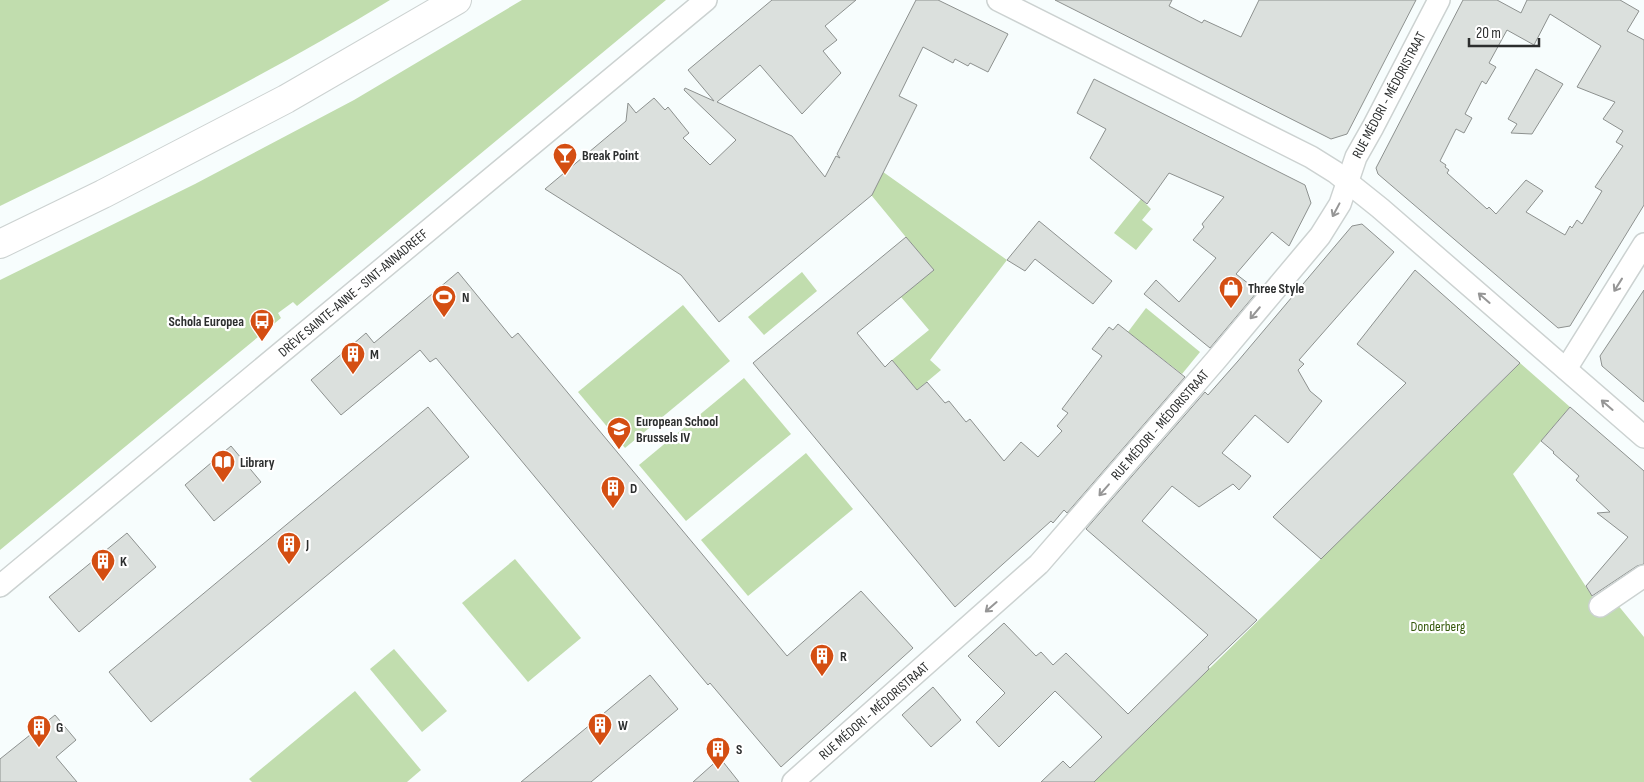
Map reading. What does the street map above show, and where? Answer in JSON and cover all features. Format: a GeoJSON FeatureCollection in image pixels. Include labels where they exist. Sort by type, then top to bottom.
{"type":"FeatureCollection","features":[{"type":"Feature","properties":{"kind":"main road"},"geometry":{"type":"LineString","coordinates":[[0,244],[103,194],[278,104],[457,0]]}},
{"type":"Feature","properties":{"kind":"street","name":"DRÈVE SAINTE-ANNE - SINT-ANNADREEF"},"geometry":{"type":"LineString","coordinates":[[0,586],[706,0]]}},
{"type":"Feature","properties":{"kind":"street"},"geometry":{"type":"LineString","coordinates":[[998,0],[1311,158],[1348,182],[1644,437]]}},
{"type":"Feature","properties":{"kind":"street","name":"RUE MÉDORI - MÉDORISTRAAT"},"geometry":{"type":"LineString","coordinates":[[793,782],[1039,564],[1216,360],[1320,236],[1340,204],[1356,157],[1439,0]]}},
{"type":"Feature","properties":{"kind":"street"},"geometry":{"type":"LineString","coordinates":[[1566,369],[1644,244]]}},
{"type":"Feature","properties":{"kind":"street"},"geometry":{"type":"LineString","coordinates":[[1600,606],[1644,576]]}},
{"type":"Feature","properties":{"kind":"green space"},"geometry":{"type":"Polygon","coordinates":[[[0,0],[390,0],[295,56],[246,82],[0,206],[0,0]]]}},
{"type":"Feature","properties":{"kind":"green space"},"geometry":{"type":"Polygon","coordinates":[[[522,0],[666,0],[297,306],[293,302],[278,313],[281,318],[0,550],[0,280],[195,184],[354,100],[522,0]]]}},
{"type":"Feature","properties":{"kind":"green space"},"geometry":{"type":"Polygon","coordinates":[[[855,152],[1007,260],[930,360],[941,370],[917,390],[892,360],[929,330],[901,297],[933,270],[844,162],[855,152]]]}},
{"type":"Feature","properties":{"kind":"green space"},"geometry":{"type":"Polygon","coordinates":[[[1141,199],[1151,209],[1142,220],[1153,229],[1136,250],[1114,233],[1141,199]]]}},
{"type":"Feature","properties":{"kind":"green space"},"geometry":{"type":"Polygon","coordinates":[[[802,272],[817,291],[764,335],[748,317],[802,272]]]}},
{"type":"Feature","properties":{"kind":"green space"},"geometry":{"type":"Polygon","coordinates":[[[683,305],[730,361],[625,448],[578,392],[683,305]]]}},
{"type":"Feature","properties":{"kind":"green space"},"geometry":{"type":"Polygon","coordinates":[[[1146,308],[1200,352],[1182,374],[1128,332],[1146,308]]]}},
{"type":"Feature","properties":{"kind":"green space","name":"Donderberg"},"geometry":{"type":"Polygon","coordinates":[[[1520,363],[1570,407],[1513,474],[1603,613],[1617,604],[1644,637],[1644,782],[1094,782],[1520,363]]]}},
{"type":"Feature","properties":{"kind":"green space"},"geometry":{"type":"Polygon","coordinates":[[[744,378],[791,434],[686,521],[639,465],[744,378]]]}},
{"type":"Feature","properties":{"kind":"green space"},"geometry":{"type":"Polygon","coordinates":[[[806,453],[853,509],[748,596],[701,540],[806,453]]]}},
{"type":"Feature","properties":{"kind":"green space"},"geometry":{"type":"Polygon","coordinates":[[[515,559],[581,638],[528,682],[462,603],[515,559]]]}},
{"type":"Feature","properties":{"kind":"green space"},"geometry":{"type":"Polygon","coordinates":[[[394,649],[447,711],[422,732],[370,669],[394,649]]]}},
{"type":"Feature","properties":{"kind":"green space"},"geometry":{"type":"Polygon","coordinates":[[[355,691],[421,770],[407,782],[252,782],[249,779],[355,691]]]}},
{"type":"Feature","properties":{"kind":"building"},"geometry":{"type":"Polygon","coordinates":[[[772,0],[856,0],[825,26],[837,40],[823,51],[841,73],[802,114],[760,65],[717,102],[792,136],[825,177],[836,156],[840,158],[837,154],[916,0],[938,0],[1008,34],[988,72],[970,63],[968,66],[955,59],[953,63],[923,47],[899,96],[917,105],[872,195],[719,322],[681,275],[545,189],[626,121],[628,103],[636,113],[654,98],[665,110],[668,107],[689,133],[683,138],[710,165],[736,140],[684,90],[685,88],[714,101],[688,70],[772,0]]]}},
{"type":"Feature","properties":{"kind":"building"},"geometry":{"type":"Polygon","coordinates":[[[1055,0],[1172,0],[1169,6],[1202,23],[1204,20],[1241,37],[1259,0],[1416,0],[1347,134],[1331,139],[1055,0]]]}},
{"type":"Feature","properties":{"kind":"building"},"geometry":{"type":"Polygon","coordinates":[[[1463,0],[1497,0],[1521,13],[1527,0],[1620,0],[1639,11],[1627,31],[1644,40],[1644,205],[1570,326],[1558,328],[1378,174],[1376,168],[1463,0]],[[1550,14],[1534,45],[1507,30],[1489,63],[1496,67],[1486,84],[1482,81],[1465,114],[1472,118],[1464,133],[1456,129],[1440,161],[1449,170],[1447,173],[1487,209],[1489,207],[1496,214],[1526,180],[1543,191],[1526,212],[1565,235],[1570,226],[1572,228],[1577,220],[1582,224],[1602,191],[1595,187],[1623,146],[1616,142],[1623,131],[1603,119],[1615,102],[1577,87],[1601,46],[1550,14]]]}},
{"type":"Feature","properties":{"kind":"building"},"geometry":{"type":"Polygon","coordinates":[[[1536,69],[1563,84],[1532,134],[1511,133],[1517,124],[1508,119],[1536,69]]]}},
{"type":"Feature","properties":{"kind":"building"},"geometry":{"type":"Polygon","coordinates":[[[1094,79],[1305,185],[1311,203],[1289,246],[1272,232],[1236,274],[1258,291],[1210,348],[1144,294],[1156,280],[1179,302],[1216,258],[1193,240],[1204,227],[1202,224],[1224,197],[1169,173],[1147,204],[1090,158],[1106,129],[1077,113],[1094,79]]]}},
{"type":"Feature","properties":{"kind":"building"},"geometry":{"type":"Polygon","coordinates":[[[1039,221],[1112,281],[1093,304],[1035,259],[1025,271],[1007,260],[1039,221]]]}},
{"type":"Feature","properties":{"kind":"building"},"geometry":{"type":"Polygon","coordinates":[[[1362,224],[1394,252],[1299,360],[1304,364],[1298,370],[1310,391],[1322,401],[1288,443],[1255,415],[1222,453],[1251,476],[1239,490],[1233,484],[1199,507],[1172,486],[1142,521],[1257,620],[1094,782],[1041,782],[1063,761],[1070,768],[1102,737],[1055,691],[999,747],[976,722],[1005,693],[968,656],[1004,623],[1036,656],[1041,652],[1053,665],[1066,653],[1128,714],[1208,635],[1086,529],[1205,392],[1208,395],[1238,361],[1352,226],[1362,224]]]}},
{"type":"Feature","properties":{"kind":"building"},"geometry":{"type":"Polygon","coordinates":[[[906,237],[934,270],[857,333],[885,367],[892,360],[917,390],[927,382],[945,403],[949,401],[966,422],[970,419],[1004,461],[1021,442],[1038,457],[1062,431],[1057,426],[1068,413],[1062,409],[1102,356],[1092,349],[1109,327],[1113,330],[1118,324],[1185,377],[1067,513],[1064,510],[1053,523],[1051,521],[955,607],[753,363],[906,237]]]}},
{"type":"Feature","properties":{"kind":"building"},"geometry":{"type":"Polygon","coordinates":[[[1415,270],[1520,363],[1321,559],[1273,517],[1406,383],[1357,344],[1415,270]]]}},
{"type":"Feature","properties":{"kind":"building"},"geometry":{"type":"Polygon","coordinates":[[[458,272],[512,338],[518,333],[787,656],[861,591],[913,648],[781,767],[710,683],[708,685],[436,358],[430,362],[420,350],[341,415],[311,380],[366,333],[374,343],[458,272]]]}},
{"type":"Feature","properties":{"kind":"building"},"geometry":{"type":"Polygon","coordinates":[[[1644,290],[1644,402],[1602,366],[1600,356],[1644,290]]]}},
{"type":"Feature","properties":{"kind":"building","name":"J"},"geometry":{"type":"Polygon","coordinates":[[[428,407],[469,457],[151,722],[109,672],[428,407]]]}},
{"type":"Feature","properties":{"kind":"building"},"geometry":{"type":"Polygon","coordinates":[[[1570,407],[1644,471],[1644,564],[1637,566],[1592,596],[1586,586],[1628,537],[1597,513],[1610,512],[1576,480],[1579,476],[1541,441],[1570,407]]]}},
{"type":"Feature","properties":{"kind":"building","name":"Library"},"geometry":{"type":"Polygon","coordinates":[[[231,446],[261,482],[214,521],[185,485],[231,446]]]}},
{"type":"Feature","properties":{"kind":"building","name":"K"},"geometry":{"type":"Polygon","coordinates":[[[127,533],[156,567],[79,632],[49,597],[127,533]]]}},
{"type":"Feature","properties":{"kind":"building","name":"W"},"geometry":{"type":"Polygon","coordinates":[[[650,675],[678,709],[591,782],[521,782],[650,675]]]}},
{"type":"Feature","properties":{"kind":"building"},"geometry":{"type":"Polygon","coordinates":[[[933,687],[961,720],[931,747],[902,715],[933,687]]]}},
{"type":"Feature","properties":{"kind":"building","name":"G"},"geometry":{"type":"Polygon","coordinates":[[[55,715],[76,740],[56,757],[77,782],[0,782],[0,759],[55,715]]]}},
{"type":"Feature","properties":{"kind":"building","name":"S"},"geometry":{"type":"Polygon","coordinates":[[[720,758],[739,782],[693,782],[720,758]]]}},
{"type":"Feature","properties":{"kind":"place","name":"Break Point"},"geometry":{"type":"Point","coordinates":[565,176]}},
{"type":"Feature","properties":{"kind":"place","name":"Three Style"},"geometry":{"type":"Point","coordinates":[1231,309]}},
{"type":"Feature","properties":{"kind":"place","name":"N"},"geometry":{"type":"Point","coordinates":[444,318]}},
{"type":"Feature","properties":{"kind":"place","name":"Schola Europea"},"geometry":{"type":"Point","coordinates":[262,342]}},
{"type":"Feature","properties":{"kind":"place","name":"M"},"geometry":{"type":"Point","coordinates":[353,375]}},
{"type":"Feature","properties":{"kind":"place","name":"European School Brussels IV"},"geometry":{"type":"Point","coordinates":[619,450]}},
{"type":"Feature","properties":{"kind":"place","name":"Library"},"geometry":{"type":"Point","coordinates":[223,483]}},
{"type":"Feature","properties":{"kind":"place","name":"D"},"geometry":{"type":"Point","coordinates":[613,509]}},
{"type":"Feature","properties":{"kind":"place","name":"J"},"geometry":{"type":"Point","coordinates":[289,565]}},
{"type":"Feature","properties":{"kind":"place","name":"K"},"geometry":{"type":"Point","coordinates":[103,582]}},
{"type":"Feature","properties":{"kind":"place","name":"R"},"geometry":{"type":"Point","coordinates":[822,677]}},
{"type":"Feature","properties":{"kind":"place","name":"W"},"geometry":{"type":"Point","coordinates":[600,746]}},
{"type":"Feature","properties":{"kind":"place","name":"G"},"geometry":{"type":"Point","coordinates":[39,748]}},
{"type":"Feature","properties":{"kind":"place","name":"S"},"geometry":{"type":"Point","coordinates":[718,770]}}]}
